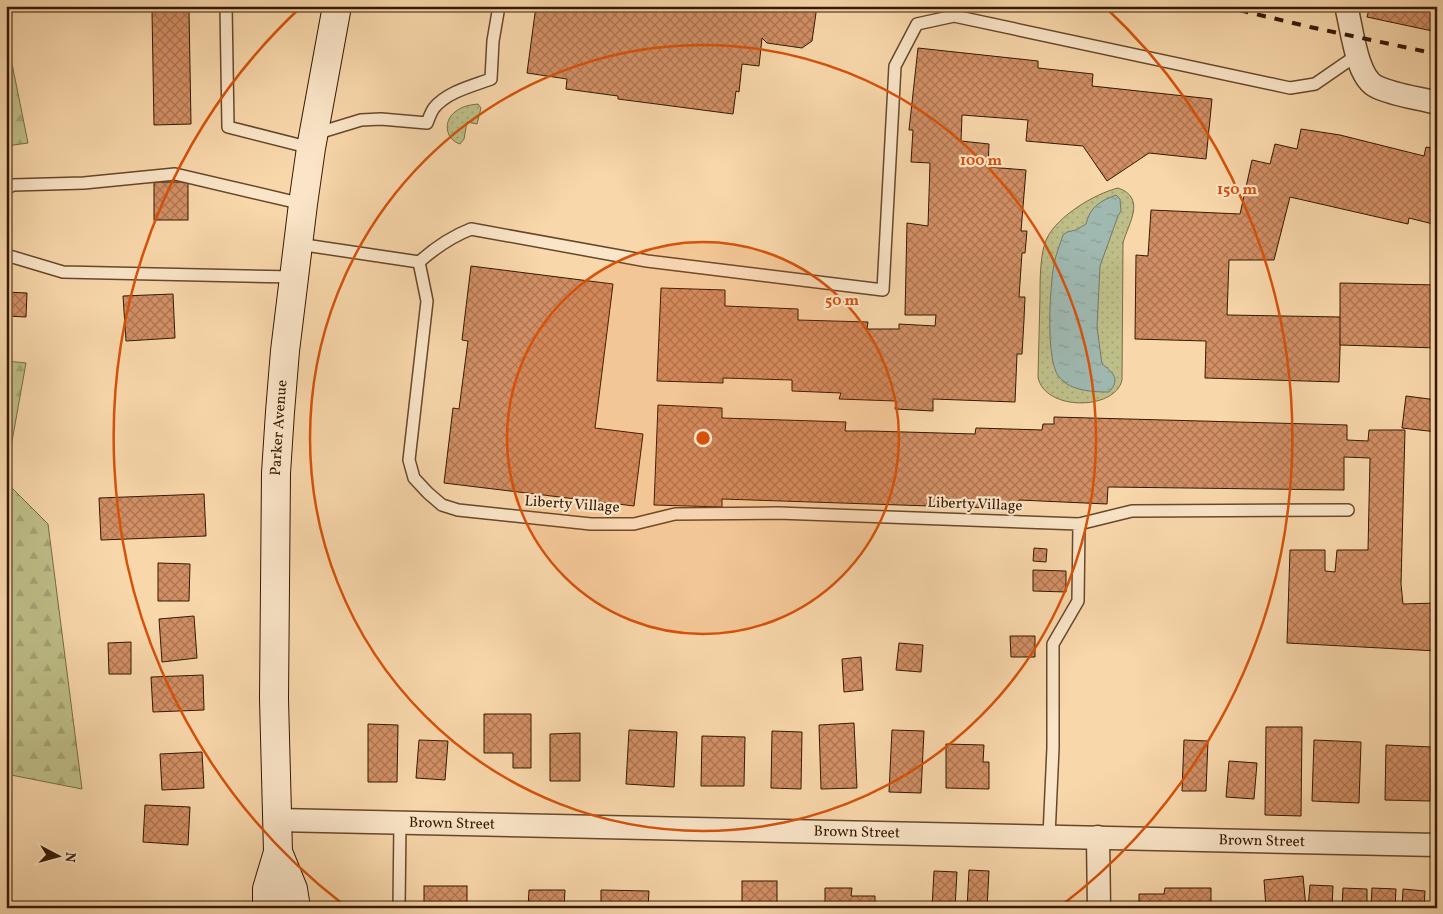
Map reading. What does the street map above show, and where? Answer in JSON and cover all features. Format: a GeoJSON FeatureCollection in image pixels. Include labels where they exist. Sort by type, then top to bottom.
{"type":"FeatureCollection","features":[{"type":"Feature","properties":{"kind":"main road","name":"Parker Avenue"},"geometry":{"type":"LineString","coordinates":[[267,908],[267,889],[278,852],[274,699],[276,473],[284,360],[312,141],[337,6]]}},
{"type":"Feature","properties":{"kind":"main road","name":"Parker Avenue"},"geometry":{"type":"LineString","coordinates":[[278,852],[293,889],[296,908]]}},
{"type":"Feature","properties":{"kind":"street"},"geometry":{"type":"LineString","coordinates":[[1346,6],[1361,70],[1367,80],[1376,87],[1437,103]]}},
{"type":"Feature","properties":{"kind":"street","name":"Brown Street"},"geometry":{"type":"LineString","coordinates":[[277,820],[1437,845]]}},
{"type":"Feature","properties":{"kind":"street"},"geometry":{"type":"LineString","coordinates":[[1098,837],[1099,908]]}},
{"type":"Feature","properties":{"kind":"lane"},"geometry":{"type":"LineString","coordinates":[[226,6],[228,127],[312,141],[361,120],[381,119],[426,123],[433,109],[446,98],[455,92],[491,79],[493,41],[499,6]]}},
{"type":"Feature","properties":{"kind":"lane"},"geometry":{"type":"LineString","coordinates":[[298,244],[418,262],[441,243],[454,235],[471,229],[647,261],[883,290],[895,66],[917,24],[954,16],[1290,88],[1315,84],[1357,54]]}},
{"type":"Feature","properties":{"kind":"lane"},"geometry":{"type":"LineString","coordinates":[[6,189],[13,185],[84,184],[175,174],[303,204]]}},
{"type":"Feature","properties":{"kind":"lane"},"geometry":{"type":"LineString","coordinates":[[6,255],[63,272],[294,278]]}},
{"type":"Feature","properties":{"kind":"lane","name":"Liberty Village"},"geometry":{"type":"LineString","coordinates":[[418,262],[427,301],[409,460],[414,478],[428,493],[442,505],[458,510],[591,524],[634,524],[675,514],[778,514],[1079,524],[1132,511],[1348,510]]}},
{"type":"Feature","properties":{"kind":"lane"},"geometry":{"type":"LineString","coordinates":[[1049,836],[1053,748],[1053,644],[1078,601],[1079,524]]}},
{"type":"Feature","properties":{"kind":"lane"},"geometry":{"type":"LineString","coordinates":[[399,908],[400,822]]}},
{"type":"Feature","properties":{"kind":"green space"},"geometry":{"type":"Polygon","coordinates":[[[6,34],[28,143],[6,146],[6,34]]]}},
{"type":"Feature","properties":{"kind":"green space"},"geometry":{"type":"Polygon","coordinates":[[[478,104],[481,108],[477,124],[467,122],[464,139],[460,144],[455,142],[447,130],[451,116],[463,107],[478,104]]]}},
{"type":"Feature","properties":{"kind":"green space"},"geometry":{"type":"Polygon","coordinates":[[[1118,188],[1127,192],[1132,198],[1134,205],[1123,243],[1122,380],[1117,390],[1107,397],[1094,402],[1065,401],[1053,396],[1043,388],[1038,377],[1040,274],[1043,251],[1052,230],[1068,214],[1098,195],[1118,188]]]}},
{"type":"Feature","properties":{"kind":"green space"},"geometry":{"type":"Polygon","coordinates":[[[6,361],[26,363],[6,475],[6,361]]]}},
{"type":"Feature","properties":{"kind":"green space"},"geometry":{"type":"Polygon","coordinates":[[[6,482],[48,524],[82,789],[6,774],[6,482]]]}},
{"type":"Feature","properties":{"kind":"water"},"geometry":{"type":"Polygon","coordinates":[[[1116,195],[1120,199],[1121,211],[1100,266],[1097,327],[1102,364],[1114,376],[1115,384],[1109,392],[1089,391],[1075,388],[1064,382],[1059,377],[1055,368],[1050,340],[1052,274],[1063,235],[1086,224],[1090,213],[1096,205],[1116,195]]]}},
{"type":"Feature","properties":{"kind":"building"},"geometry":{"type":"Polygon","coordinates":[[[536,6],[817,6],[812,41],[802,48],[767,43],[762,38],[759,66],[742,64],[739,92],[736,91],[733,114],[618,99],[618,96],[566,89],[567,79],[527,73],[536,6]]]}},
{"type":"Feature","properties":{"kind":"building"},"geometry":{"type":"Polygon","coordinates":[[[1370,6],[1437,6],[1437,32],[1367,17],[1370,6]]]}},
{"type":"Feature","properties":{"kind":"building"},"geometry":{"type":"Polygon","coordinates":[[[152,11],[189,11],[191,124],[154,125],[152,11]]]}},
{"type":"Feature","properties":{"kind":"building"},"geometry":{"type":"Polygon","coordinates":[[[918,48],[1038,61],[1038,68],[1093,74],[1092,86],[1212,99],[1206,159],[1149,153],[1107,181],[1083,146],[1026,141],[1028,120],[962,115],[961,141],[989,144],[988,167],[1026,170],[1021,231],[1027,231],[1025,253],[1022,253],[1019,297],[1025,297],[1024,320],[1022,354],[1017,354],[1015,402],[933,399],[933,411],[895,409],[896,401],[839,399],[841,393],[792,391],[792,380],[723,378],[723,383],[657,381],[661,288],[725,290],[725,306],[798,309],[798,320],[868,322],[867,329],[899,329],[899,324],[935,326],[936,315],[905,315],[907,223],[928,226],[930,163],[911,162],[913,130],[909,130],[918,48]]]}},
{"type":"Feature","properties":{"kind":"building"},"geometry":{"type":"Polygon","coordinates":[[[1301,129],[1340,135],[1424,156],[1426,147],[1437,149],[1437,225],[1409,218],[1408,224],[1290,197],[1274,260],[1229,260],[1227,315],[1341,317],[1339,382],[1205,378],[1206,341],[1135,339],[1136,255],[1148,256],[1151,210],[1240,214],[1252,160],[1270,164],[1275,144],[1297,149],[1301,129]]]}},
{"type":"Feature","properties":{"kind":"building"},"geometry":{"type":"Polygon","coordinates":[[[154,182],[188,182],[188,220],[154,220],[154,182]]]}},
{"type":"Feature","properties":{"kind":"building"},"geometry":{"type":"Polygon","coordinates":[[[471,266],[613,284],[595,428],[643,434],[634,506],[444,483],[453,408],[459,409],[468,341],[462,340],[471,266]]]}},
{"type":"Feature","properties":{"kind":"building"},"geometry":{"type":"Polygon","coordinates":[[[1340,283],[1437,285],[1437,348],[1340,345],[1340,283]]]}},
{"type":"Feature","properties":{"kind":"building"},"geometry":{"type":"Polygon","coordinates":[[[6,292],[27,293],[26,317],[6,316],[6,292]]]}},
{"type":"Feature","properties":{"kind":"building"},"geometry":{"type":"Polygon","coordinates":[[[173,294],[175,338],[126,341],[123,296],[173,294]]]}},
{"type":"Feature","properties":{"kind":"building"},"geometry":{"type":"Polygon","coordinates":[[[1406,396],[1437,400],[1437,432],[1402,428],[1406,396]]]}},
{"type":"Feature","properties":{"kind":"building"},"geometry":{"type":"Polygon","coordinates":[[[658,405],[722,408],[722,418],[846,422],[845,431],[975,434],[976,428],[1042,430],[1043,424],[1054,424],[1054,417],[1347,425],[1347,440],[1368,441],[1369,430],[1405,430],[1401,584],[1403,604],[1437,603],[1437,651],[1287,643],[1290,550],[1325,550],[1325,571],[1335,572],[1337,550],[1368,550],[1370,458],[1344,457],[1344,490],[1108,487],[1107,504],[1019,500],[1019,509],[722,499],[722,507],[654,505],[658,405]]]}},
{"type":"Feature","properties":{"kind":"building"},"geometry":{"type":"Polygon","coordinates":[[[204,494],[206,536],[101,540],[99,498],[204,494]]]}},
{"type":"Feature","properties":{"kind":"building"},"geometry":{"type":"Polygon","coordinates":[[[1034,548],[1047,549],[1046,562],[1033,561],[1034,548]]]}},
{"type":"Feature","properties":{"kind":"building"},"geometry":{"type":"Polygon","coordinates":[[[158,563],[190,564],[189,601],[158,601],[158,563]]]}},
{"type":"Feature","properties":{"kind":"building"},"geometry":{"type":"Polygon","coordinates":[[[1033,570],[1066,571],[1066,592],[1033,591],[1033,570]]]}},
{"type":"Feature","properties":{"kind":"building"},"geometry":{"type":"Polygon","coordinates":[[[194,616],[197,658],[162,662],[159,619],[194,616]]]}},
{"type":"Feature","properties":{"kind":"building"},"geometry":{"type":"Polygon","coordinates":[[[1010,636],[1035,636],[1035,657],[1011,657],[1010,636]]]}},
{"type":"Feature","properties":{"kind":"building"},"geometry":{"type":"Polygon","coordinates":[[[131,642],[131,674],[109,674],[108,643],[131,642]]]}},
{"type":"Feature","properties":{"kind":"building"},"geometry":{"type":"Polygon","coordinates":[[[899,643],[923,645],[921,672],[896,670],[899,643]]]}},
{"type":"Feature","properties":{"kind":"building"},"geometry":{"type":"Polygon","coordinates":[[[861,657],[863,690],[844,692],[842,659],[861,657]]]}},
{"type":"Feature","properties":{"kind":"building"},"geometry":{"type":"Polygon","coordinates":[[[203,675],[204,710],[153,712],[151,677],[203,675]]]}},
{"type":"Feature","properties":{"kind":"building"},"geometry":{"type":"Polygon","coordinates":[[[484,714],[531,714],[531,768],[513,768],[513,753],[484,753],[484,714]]]}},
{"type":"Feature","properties":{"kind":"building"},"geometry":{"type":"Polygon","coordinates":[[[854,723],[857,788],[821,789],[819,725],[854,723]]]}},
{"type":"Feature","properties":{"kind":"building"},"geometry":{"type":"Polygon","coordinates":[[[368,724],[398,725],[397,782],[368,782],[368,724]]]}},
{"type":"Feature","properties":{"kind":"building"},"geometry":{"type":"Polygon","coordinates":[[[1266,727],[1302,727],[1301,816],[1265,815],[1266,727]]]}},
{"type":"Feature","properties":{"kind":"building"},"geometry":{"type":"Polygon","coordinates":[[[629,730],[677,732],[674,787],[626,784],[629,730]]]}},
{"type":"Feature","properties":{"kind":"building"},"geometry":{"type":"Polygon","coordinates":[[[892,730],[924,731],[921,793],[889,792],[892,730]]]}},
{"type":"Feature","properties":{"kind":"building"},"geometry":{"type":"Polygon","coordinates":[[[772,731],[802,732],[801,789],[771,788],[772,731]]]}},
{"type":"Feature","properties":{"kind":"building"},"geometry":{"type":"Polygon","coordinates":[[[580,733],[580,781],[550,781],[550,734],[580,733]]]}},
{"type":"Feature","properties":{"kind":"building"},"geometry":{"type":"Polygon","coordinates":[[[702,736],[745,737],[744,786],[701,786],[702,736]]]}},
{"type":"Feature","properties":{"kind":"building"},"geometry":{"type":"Polygon","coordinates":[[[419,740],[448,741],[445,780],[416,778],[419,740]]]}},
{"type":"Feature","properties":{"kind":"building"},"geometry":{"type":"Polygon","coordinates":[[[1184,740],[1208,741],[1206,791],[1182,791],[1184,740]]]}},
{"type":"Feature","properties":{"kind":"building"},"geometry":{"type":"Polygon","coordinates":[[[1314,740],[1361,742],[1359,803],[1312,801],[1314,740]]]}},
{"type":"Feature","properties":{"kind":"building"},"geometry":{"type":"Polygon","coordinates":[[[946,744],[984,745],[983,762],[989,762],[989,789],[946,788],[946,744]]]}},
{"type":"Feature","properties":{"kind":"building"},"geometry":{"type":"Polygon","coordinates":[[[1386,745],[1432,747],[1430,801],[1385,800],[1386,745]]]}},
{"type":"Feature","properties":{"kind":"building"},"geometry":{"type":"Polygon","coordinates":[[[202,752],[204,788],[162,790],[160,754],[202,752]]]}},
{"type":"Feature","properties":{"kind":"building"},"geometry":{"type":"Polygon","coordinates":[[[1229,761],[1257,763],[1254,799],[1226,797],[1229,761]]]}},
{"type":"Feature","properties":{"kind":"building"},"geometry":{"type":"Polygon","coordinates":[[[145,805],[190,807],[188,845],[143,842],[145,805]]]}},
{"type":"Feature","properties":{"kind":"building"},"geometry":{"type":"Polygon","coordinates":[[[969,870],[989,871],[987,908],[967,908],[969,870]]]}},
{"type":"Feature","properties":{"kind":"building"},"geometry":{"type":"Polygon","coordinates":[[[934,871],[957,872],[955,908],[932,908],[934,871]]]}},
{"type":"Feature","properties":{"kind":"building"},"geometry":{"type":"Polygon","coordinates":[[[1303,876],[1306,908],[1266,908],[1264,880],[1303,876]]]}},
{"type":"Feature","properties":{"kind":"building"},"geometry":{"type":"Polygon","coordinates":[[[742,881],[777,881],[777,908],[742,908],[742,881]]]}},
{"type":"Feature","properties":{"kind":"building"},"geometry":{"type":"Polygon","coordinates":[[[1310,885],[1333,886],[1332,908],[1308,908],[1310,885]]]}},
{"type":"Feature","properties":{"kind":"building"},"geometry":{"type":"Polygon","coordinates":[[[424,886],[467,886],[467,908],[424,908],[424,886]]]}},
{"type":"Feature","properties":{"kind":"building"},"geometry":{"type":"Polygon","coordinates":[[[825,888],[852,888],[851,896],[875,896],[875,908],[825,908],[825,888]]]}},
{"type":"Feature","properties":{"kind":"building"},"geometry":{"type":"Polygon","coordinates":[[[1165,888],[1211,888],[1211,908],[1139,908],[1139,894],[1164,894],[1165,888]]]}},
{"type":"Feature","properties":{"kind":"building"},"geometry":{"type":"Polygon","coordinates":[[[1343,888],[1367,889],[1367,908],[1342,908],[1343,888]]]}},
{"type":"Feature","properties":{"kind":"building"},"geometry":{"type":"Polygon","coordinates":[[[1372,888],[1396,889],[1395,908],[1371,908],[1372,888]]]}},
{"type":"Feature","properties":{"kind":"building"},"geometry":{"type":"Polygon","coordinates":[[[1403,889],[1425,891],[1424,908],[1402,908],[1403,889]]]}},
{"type":"Feature","properties":{"kind":"building"},"geometry":{"type":"Polygon","coordinates":[[[529,890],[565,890],[564,908],[528,908],[529,890]]]}},
{"type":"Feature","properties":{"kind":"building"},"geometry":{"type":"Polygon","coordinates":[[[601,890],[649,891],[648,908],[601,908],[601,890]]]}},
{"type":"Feature","properties":{"kind":"building"},"geometry":{"type":"Polygon","coordinates":[[[1076,903],[1076,908],[1026,908],[1026,904],[1076,903]]]}},
{"type":"Feature","properties":{"kind":"railway"},"geometry":{"type":"LineString","coordinates":[[1222,6],[1437,54]]}}]}
